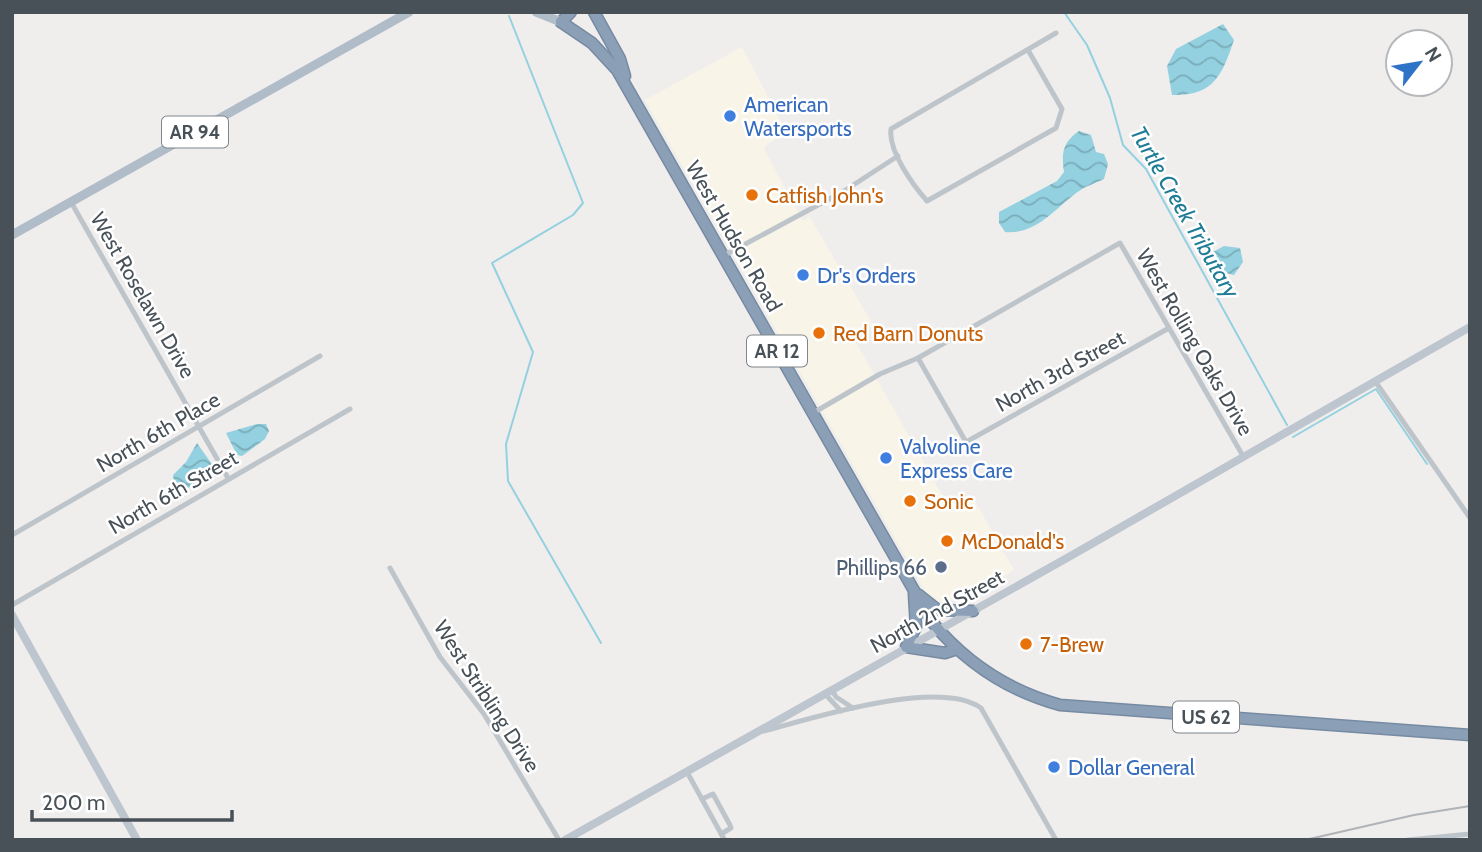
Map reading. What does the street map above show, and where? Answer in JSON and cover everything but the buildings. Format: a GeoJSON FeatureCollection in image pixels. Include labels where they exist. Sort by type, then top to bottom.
{"type":"FeatureCollection","features":[{"type":"Feature","properties":{"kind":"highway"},"geometry":{"type":"LineString","coordinates":[[561,17],[571,12]]}},
{"type":"Feature","properties":{"kind":"highway","name":"AR 12"},"geometry":{"type":"LineString","coordinates":[[594,12],[620,59],[629,90]]}},
{"type":"Feature","properties":{"kind":"highway","name":"West Hudson Road"},"geometry":{"type":"LineString","coordinates":[[561,17],[606,56],[629,90],[914,591],[939,630]]}},
{"type":"Feature","properties":{"kind":"highway"},"geometry":{"type":"LineString","coordinates":[[914,591],[938,610],[973,611]]}},
{"type":"Feature","properties":{"kind":"highway","name":"AR 12"},"geometry":{"type":"LineString","coordinates":[[906,647],[916,627],[914,591]]}},
{"type":"Feature","properties":{"kind":"highway","name":"US 62"},"geometry":{"type":"LineString","coordinates":[[939,630],[957,649],[1010,687],[1060,705],[1470,735]]}},
{"type":"Feature","properties":{"kind":"highway"},"geometry":{"type":"LineString","coordinates":[[906,647],[945,653],[957,649]]}},
{"type":"Feature","properties":{"kind":"main road","name":"AR 94"},"geometry":{"type":"LineString","coordinates":[[12,235],[409,12]]}},
{"type":"Feature","properties":{"kind":"main road"},"geometry":{"type":"LineString","coordinates":[[537,12],[561,17]]}},
{"type":"Feature","properties":{"kind":"main road","name":"North 2nd Street"},"geometry":{"type":"LineString","coordinates":[[565,840],[760,732],[1470,327]]}},
{"type":"Feature","properties":{"kind":"main road"},"geometry":{"type":"LineString","coordinates":[[12,614],[137,840]]}},
{"type":"Feature","properties":{"kind":"street"},"geometry":{"type":"LineString","coordinates":[[1028,50],[1062,109],[1056,128],[927,201],[898,156],[890,138],[891,129],[1056,33]]}},
{"type":"Feature","properties":{"kind":"street"},"geometry":{"type":"LineString","coordinates":[[723,256],[844,191],[898,156]]}},
{"type":"Feature","properties":{"kind":"street","name":"West Roselawn Drive"},"geometry":{"type":"LineString","coordinates":[[71,202],[228,478]]}},
{"type":"Feature","properties":{"kind":"street","name":"West Rolling Oaks Drive"},"geometry":{"type":"LineString","coordinates":[[918,358],[1120,243],[1243,456]]}},
{"type":"Feature","properties":{"kind":"street","name":"North 3rd Street"},"geometry":{"type":"LineString","coordinates":[[918,358],[967,442],[1169,328]]}},
{"type":"Feature","properties":{"kind":"street","name":"North 6th Place"},"geometry":{"type":"LineString","coordinates":[[12,535],[320,356]]}},
{"type":"Feature","properties":{"kind":"street"},"geometry":{"type":"LineString","coordinates":[[813,413],[880,374],[918,358]]}},
{"type":"Feature","properties":{"kind":"street"},"geometry":{"type":"LineString","coordinates":[[1375,381],[1470,518]]}},
{"type":"Feature","properties":{"kind":"street","name":"North 6th Street"},"geometry":{"type":"LineString","coordinates":[[12,605],[350,409]]}},
{"type":"Feature","properties":{"kind":"street","name":"West Stribling Drive"},"geometry":{"type":"LineString","coordinates":[[390,568],[440,657],[484,714],[559,840]]}},
{"type":"Feature","properties":{"kind":"street"},"geometry":{"type":"LineString","coordinates":[[828,692],[853,708]]}},
{"type":"Feature","properties":{"kind":"street"},"geometry":{"type":"LineString","coordinates":[[828,692],[841,711]]}},
{"type":"Feature","properties":{"kind":"street"},"geometry":{"type":"LineString","coordinates":[[760,732],[853,708],[901,699],[970,701],[981,708],[1056,840]]}},
{"type":"Feature","properties":{"kind":"street"},"geometry":{"type":"LineString","coordinates":[[687,772],[723,837]]}},
{"type":"Feature","properties":{"kind":"street"},"geometry":{"type":"LineString","coordinates":[[702,799],[713,794],[730,825],[723,837]]}},
{"type":"Feature","properties":{"kind":"street"},"geometry":{"type":"LineString","coordinates":[[1408,840],[1470,834]]}},
{"type":"Feature","properties":{"kind":"shaded area"},"geometry":{"type":"Polygon","coordinates":[[[742,47],[787,133],[767,144],[764,149],[803,221],[810,217],[873,325],[853,337],[949,507],[972,496],[1014,570],[975,594],[934,603],[928,596],[645,100],[742,47]]]}},
{"type":"Feature","properties":{"kind":"water"},"geometry":{"type":"Polygon","coordinates":[[[1223,24],[1234,40],[1220,73],[1214,81],[1198,92],[1172,95],[1167,66],[1176,49],[1223,24]]]}},
{"type":"Feature","properties":{"kind":"water"},"geometry":{"type":"Polygon","coordinates":[[[1079,131],[1091,135],[1096,152],[1104,154],[1108,164],[1104,179],[1079,191],[1036,225],[1016,232],[1005,232],[999,223],[999,212],[1057,181],[1064,172],[1063,154],[1066,144],[1079,131]]]}},
{"type":"Feature","properties":{"kind":"water"},"geometry":{"type":"Polygon","coordinates":[[[1224,246],[1240,248],[1243,262],[1234,275],[1218,271],[1211,263],[1213,252],[1224,246]]]}},
{"type":"Feature","properties":{"kind":"water"},"geometry":{"type":"Polygon","coordinates":[[[266,424],[269,431],[265,439],[242,456],[237,455],[226,433],[266,424]]]}},
{"type":"Feature","properties":{"kind":"water"},"geometry":{"type":"Polygon","coordinates":[[[197,443],[216,470],[214,478],[185,489],[174,483],[173,475],[186,462],[197,443]]]}},
{"type":"Feature","properties":{"kind":"waterway","name":"Turtle Creek Tributary"},"geometry":{"type":"LineString","coordinates":[[1064,12],[1087,45],[1110,98],[1123,145],[1146,169],[1287,425]]}},
{"type":"Feature","properties":{"kind":"waterway","name":"Turtle Creek Tributary"},"geometry":{"type":"LineString","coordinates":[[509,16],[583,203],[573,215],[492,263],[533,352],[506,444],[508,481],[601,643]]}},
{"type":"Feature","properties":{"kind":"waterway","name":"Turtle Creek Tributary"},"geometry":{"type":"LineString","coordinates":[[1293,437],[1376,389],[1427,464]]}},
{"type":"Feature","properties":{"kind":"railway"},"geometry":{"type":"LineString","coordinates":[[1305,840],[1414,815],[1470,806]]}},
{"type":"Feature","properties":{"kind":"place","name":"American Watersports"},"geometry":{"type":"Point","coordinates":[730,116]}},
{"type":"Feature","properties":{"kind":"place","name":"Catfish John's"},"geometry":{"type":"Point","coordinates":[752,195]}},
{"type":"Feature","properties":{"kind":"place","name":"Dr's Orders"},"geometry":{"type":"Point","coordinates":[803,275]}},
{"type":"Feature","properties":{"kind":"place","name":"Red Barn Donuts"},"geometry":{"type":"Point","coordinates":[819,333]}},
{"type":"Feature","properties":{"kind":"place","name":"Valvoline Express Care"},"geometry":{"type":"Point","coordinates":[886,458]}},
{"type":"Feature","properties":{"kind":"place","name":"Sonic"},"geometry":{"type":"Point","coordinates":[910,501]}},
{"type":"Feature","properties":{"kind":"place","name":"McDonald's"},"geometry":{"type":"Point","coordinates":[947,541]}},
{"type":"Feature","properties":{"kind":"place","name":"Phillips 66"},"geometry":{"type":"Point","coordinates":[941,567]}},
{"type":"Feature","properties":{"kind":"place","name":"7-Brew"},"geometry":{"type":"Point","coordinates":[1026,644]}},
{"type":"Feature","properties":{"kind":"place","name":"Dollar General"},"geometry":{"type":"Point","coordinates":[1054,767]}}]}
